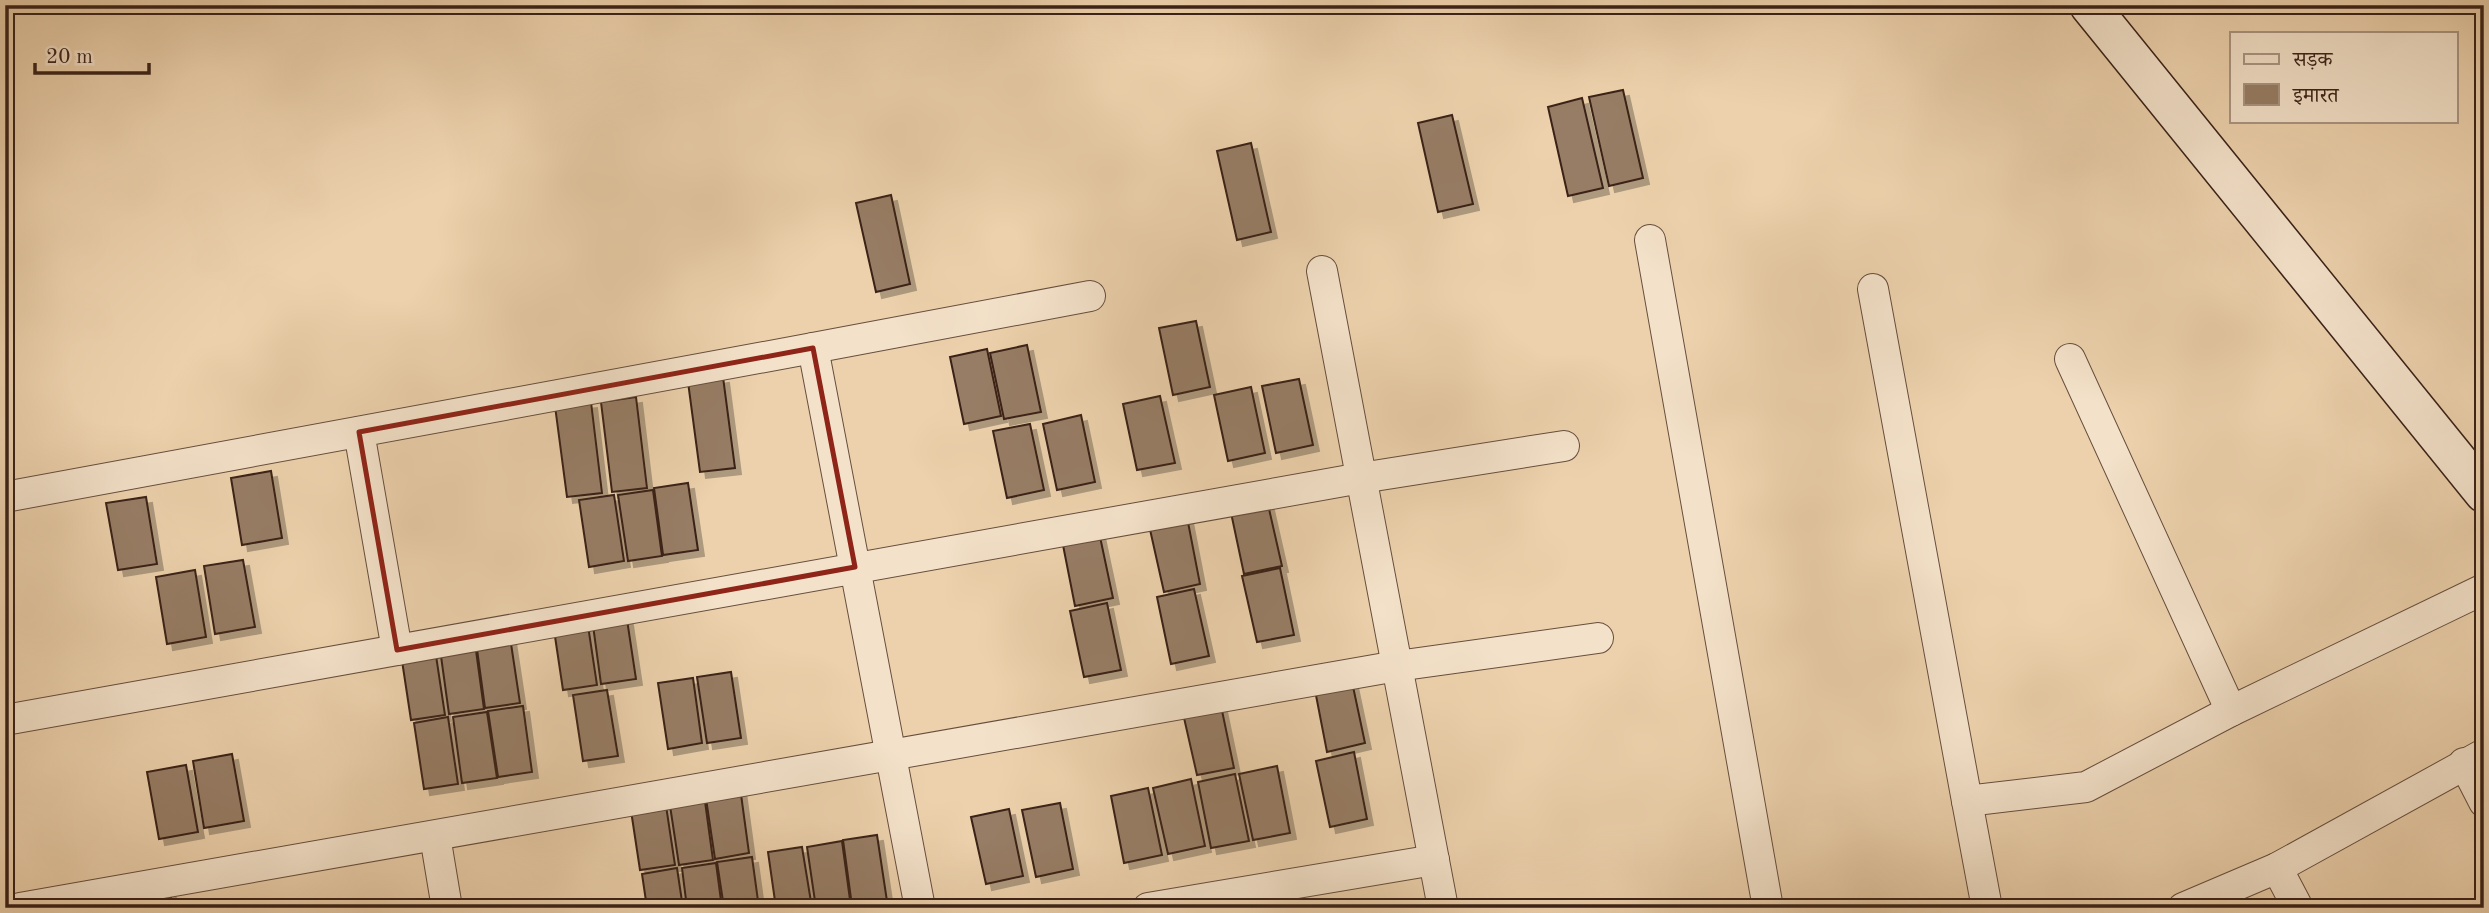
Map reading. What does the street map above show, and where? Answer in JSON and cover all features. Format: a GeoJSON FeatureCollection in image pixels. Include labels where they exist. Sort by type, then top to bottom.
{"type":"FeatureCollection","features":[{"type":"Feature","properties":{"kind":"street"},"geometry":{"type":"LineString","coordinates":[[2090,5],[2484,494]]}},
{"type":"Feature","properties":{"kind":"street"},"geometry":{"type":"LineString","coordinates":[[1650,240],[1768,908]]}},
{"type":"Feature","properties":{"kind":"street"},"geometry":{"type":"LineString","coordinates":[[1322,271],[1443,908]]}},
{"type":"Feature","properties":{"kind":"street"},"geometry":{"type":"LineString","coordinates":[[1874,289],[1987,908]]}},
{"type":"Feature","properties":{"kind":"street"},"geometry":{"type":"LineString","coordinates":[[5,497],[1090,296]]}},
{"type":"Feature","properties":{"kind":"street"},"geometry":{"type":"LineString","coordinates":[[813,348],[920,908]]}},
{"type":"Feature","properties":{"kind":"street"},"geometry":{"type":"LineString","coordinates":[[2070,359],[2231,710]]}},
{"type":"Feature","properties":{"kind":"street"},"geometry":{"type":"LineString","coordinates":[[359,432],[397,650]]}},
{"type":"Feature","properties":{"kind":"street"},"geometry":{"type":"LineString","coordinates":[[5,720],[1361,478],[1564,446]]}},
{"type":"Feature","properties":{"kind":"street"},"geometry":{"type":"LineString","coordinates":[[1967,801],[2086,787],[2231,710],[2484,589]]}},
{"type":"Feature","properties":{"kind":"street"},"geometry":{"type":"LineString","coordinates":[[20,908],[1397,666],[1598,638]]}},
{"type":"Feature","properties":{"kind":"street"},"geometry":{"type":"LineString","coordinates":[[2183,908],[2277,868],[2474,759],[2484,802]]}},
{"type":"Feature","properties":{"kind":"street"},"geometry":{"type":"LineString","coordinates":[[435,836],[447,908]]}},
{"type":"Feature","properties":{"kind":"street"},"geometry":{"type":"LineString","coordinates":[[1149,908],[1434,860]]}},
{"type":"Feature","properties":{"kind":"street"},"geometry":{"type":"LineString","coordinates":[[2277,868],[2298,908]]}},
{"type":"Feature","properties":{"kind":"highlighted area"},"geometry":{"type":"Polygon","coordinates":[[[813,348],[855,567],[397,650],[359,432],[813,348]]]}},
{"type":"Feature","properties":{"kind":"building"},"geometry":{"type":"Polygon","coordinates":[[[1623,90],[1643,178],[1609,186],[1589,97],[1623,90]]]}},
{"type":"Feature","properties":{"kind":"building"},"geometry":{"type":"Polygon","coordinates":[[[1582,98],[1603,188],[1568,196],[1548,107],[1582,98]]]}},
{"type":"Feature","properties":{"kind":"building"},"geometry":{"type":"Polygon","coordinates":[[[1452,115],[1473,204],[1438,212],[1418,123],[1452,115]]]}},
{"type":"Feature","properties":{"kind":"building"},"geometry":{"type":"Polygon","coordinates":[[[1251,143],[1271,232],[1237,240],[1217,151],[1251,143]]]}},
{"type":"Feature","properties":{"kind":"building"},"geometry":{"type":"Polygon","coordinates":[[[891,195],[910,284],[876,292],[856,203],[891,195]]]}},
{"type":"Feature","properties":{"kind":"building"},"geometry":{"type":"Polygon","coordinates":[[[1196,321],[1210,387],[1173,395],[1159,328],[1196,321]]]}},
{"type":"Feature","properties":{"kind":"building"},"geometry":{"type":"Polygon","coordinates":[[[1027,345],[1041,412],[1004,419],[990,353],[1027,345]]]}},
{"type":"Feature","properties":{"kind":"building"},"geometry":{"type":"Polygon","coordinates":[[[987,349],[1001,416],[964,424],[950,357],[987,349]]]}},
{"type":"Feature","properties":{"kind":"building"},"geometry":{"type":"Polygon","coordinates":[[[723,377],[735,468],[700,472],[688,382],[723,377]]]}},
{"type":"Feature","properties":{"kind":"building"},"geometry":{"type":"Polygon","coordinates":[[[1299,379],[1313,445],[1276,453],[1262,386],[1299,379]]]}},
{"type":"Feature","properties":{"kind":"building"},"geometry":{"type":"Polygon","coordinates":[[[1251,387],[1265,453],[1228,461],[1214,395],[1251,387]]]}},
{"type":"Feature","properties":{"kind":"building"},"geometry":{"type":"Polygon","coordinates":[[[1160,396],[1175,463],[1137,470],[1123,404],[1160,396]]]}},
{"type":"Feature","properties":{"kind":"building"},"geometry":{"type":"Polygon","coordinates":[[[636,397],[647,488],[612,492],[601,402],[636,397]]]}},
{"type":"Feature","properties":{"kind":"building"},"geometry":{"type":"Polygon","coordinates":[[[591,402],[602,493],[567,497],[555,406],[591,402]]]}},
{"type":"Feature","properties":{"kind":"building"},"geometry":{"type":"Polygon","coordinates":[[[1081,415],[1095,482],[1057,490],[1043,424],[1081,415]]]}},
{"type":"Feature","properties":{"kind":"building"},"geometry":{"type":"Polygon","coordinates":[[[1030,424],[1044,490],[1007,498],[993,431],[1030,424]]]}},
{"type":"Feature","properties":{"kind":"building"},"geometry":{"type":"Polygon","coordinates":[[[271,471],[282,538],[242,545],[231,478],[271,471]]]}},
{"type":"Feature","properties":{"kind":"building"},"geometry":{"type":"Polygon","coordinates":[[[688,483],[698,550],[663,555],[654,488],[688,483]]]}},
{"type":"Feature","properties":{"kind":"building"},"geometry":{"type":"Polygon","coordinates":[[[653,490],[662,556],[628,561],[618,495],[653,490]]]}},
{"type":"Feature","properties":{"kind":"building"},"geometry":{"type":"Polygon","coordinates":[[[614,495],[624,561],[589,567],[579,500],[614,495]]]}},
{"type":"Feature","properties":{"kind":"building"},"geometry":{"type":"Polygon","coordinates":[[[146,497],[157,564],[118,570],[106,503],[146,497]]]}},
{"type":"Feature","properties":{"kind":"building"},"geometry":{"type":"Polygon","coordinates":[[[1267,500],[1282,566],[1244,574],[1230,508],[1267,500]]]}},
{"type":"Feature","properties":{"kind":"building"},"geometry":{"type":"Polygon","coordinates":[[[1187,517],[1200,584],[1164,592],[1149,525],[1187,517]]]}},
{"type":"Feature","properties":{"kind":"building"},"geometry":{"type":"Polygon","coordinates":[[[1099,532],[1113,598],[1075,606],[1062,540],[1099,532]]]}},
{"type":"Feature","properties":{"kind":"building"},"geometry":{"type":"Polygon","coordinates":[[[243,560],[255,627],[215,634],[204,566],[243,560]]]}},
{"type":"Feature","properties":{"kind":"building"},"geometry":{"type":"Polygon","coordinates":[[[1280,568],[1294,635],[1257,642],[1242,576],[1280,568]]]}},
{"type":"Feature","properties":{"kind":"building"},"geometry":{"type":"Polygon","coordinates":[[[195,570],[206,637],[167,644],[156,577],[195,570]]]}},
{"type":"Feature","properties":{"kind":"building"},"geometry":{"type":"Polygon","coordinates":[[[1194,589],[1209,656],[1171,664],[1157,597],[1194,589]]]}},
{"type":"Feature","properties":{"kind":"building"},"geometry":{"type":"Polygon","coordinates":[[[1107,603],[1121,670],[1084,677],[1070,611],[1107,603]]]}},
{"type":"Feature","properties":{"kind":"building"},"geometry":{"type":"Polygon","coordinates":[[[626,613],[636,679],[601,684],[592,618],[626,613]]]}},
{"type":"Feature","properties":{"kind":"building"},"geometry":{"type":"Polygon","coordinates":[[[587,619],[597,685],[563,690],[553,623],[587,619]]]}},
{"type":"Feature","properties":{"kind":"building"},"geometry":{"type":"Polygon","coordinates":[[[510,637],[520,703],[485,708],[476,642],[510,637]]]}},
{"type":"Feature","properties":{"kind":"building"},"geometry":{"type":"Polygon","coordinates":[[[475,643],[484,709],[449,714],[440,649],[475,643]]]}},
{"type":"Feature","properties":{"kind":"building"},"geometry":{"type":"Polygon","coordinates":[[[435,649],[445,715],[411,720],[401,654],[435,649]]]}},
{"type":"Feature","properties":{"kind":"building"},"geometry":{"type":"Polygon","coordinates":[[[731,672],[741,738],[707,743],[697,677],[731,672]]]}},
{"type":"Feature","properties":{"kind":"building"},"geometry":{"type":"Polygon","coordinates":[[[1351,677],[1365,743],[1327,752],[1314,685],[1351,677]]]}},
{"type":"Feature","properties":{"kind":"building"},"geometry":{"type":"Polygon","coordinates":[[[693,678],[702,743],[668,749],[658,683],[693,678]]]}},
{"type":"Feature","properties":{"kind":"building"},"geometry":{"type":"Polygon","coordinates":[[[607,690],[618,756],[583,761],[573,695],[607,690]]]}},
{"type":"Feature","properties":{"kind":"building"},"geometry":{"type":"Polygon","coordinates":[[[1220,701],[1234,768],[1197,775],[1182,709],[1220,701]]]}},
{"type":"Feature","properties":{"kind":"building"},"geometry":{"type":"Polygon","coordinates":[[[523,706],[532,772],[498,777],[488,711],[523,706]]]}},
{"type":"Feature","properties":{"kind":"building"},"geometry":{"type":"Polygon","coordinates":[[[487,712],[497,778],[462,783],[453,717],[487,712]]]}},
{"type":"Feature","properties":{"kind":"building"},"geometry":{"type":"Polygon","coordinates":[[[448,717],[458,784],[424,789],[414,723],[448,717]]]}},
{"type":"Feature","properties":{"kind":"building"},"geometry":{"type":"Polygon","coordinates":[[[1354,752],[1367,819],[1330,827],[1316,761],[1354,752]]]}},
{"type":"Feature","properties":{"kind":"building"},"geometry":{"type":"Polygon","coordinates":[[[232,754],[244,821],[204,828],[193,761],[232,754]]]}},
{"type":"Feature","properties":{"kind":"building"},"geometry":{"type":"Polygon","coordinates":[[[186,765],[198,832],[159,839],[147,772],[186,765]]]}},
{"type":"Feature","properties":{"kind":"building"},"geometry":{"type":"Polygon","coordinates":[[[1277,766],[1290,833],[1253,840],[1239,774],[1277,766]]]}},
{"type":"Feature","properties":{"kind":"building"},"geometry":{"type":"Polygon","coordinates":[[[1235,774],[1249,841],[1211,848],[1198,782],[1235,774]]]}},
{"type":"Feature","properties":{"kind":"building"},"geometry":{"type":"Polygon","coordinates":[[[1191,779],[1205,846],[1168,854],[1153,788],[1191,779]]]}},
{"type":"Feature","properties":{"kind":"building"},"geometry":{"type":"Polygon","coordinates":[[[740,787],[749,853],[715,859],[705,792],[740,787]]]}},
{"type":"Feature","properties":{"kind":"building"},"geometry":{"type":"Polygon","coordinates":[[[1148,788],[1162,855],[1124,863],[1111,796],[1148,788]]]}},
{"type":"Feature","properties":{"kind":"building"},"geometry":{"type":"Polygon","coordinates":[[[704,794],[713,860],[679,865],[669,799],[704,794]]]}},
{"type":"Feature","properties":{"kind":"building"},"geometry":{"type":"Polygon","coordinates":[[[665,799],[675,865],[640,870],[630,804],[665,799]]]}},
{"type":"Feature","properties":{"kind":"building"},"geometry":{"type":"Polygon","coordinates":[[[1060,803],[1073,869],[1036,877],[1022,810],[1060,803]]]}},
{"type":"Feature","properties":{"kind":"building"},"geometry":{"type":"Polygon","coordinates":[[[1009,809],[1023,876],[986,884],[971,817],[1009,809]]]}},
{"type":"Feature","properties":{"kind":"building"},"geometry":{"type":"Polygon","coordinates":[[[877,835],[887,901],[852,906],[843,840],[877,835]]]}},
{"type":"Feature","properties":{"kind":"building"},"geometry":{"type":"Polygon","coordinates":[[[842,841],[851,907],[816,908],[807,847],[842,841]]]}},
{"type":"Feature","properties":{"kind":"building"},"geometry":{"type":"Polygon","coordinates":[[[802,847],[812,908],[776,908],[768,852],[802,847]]]}},
{"type":"Feature","properties":{"kind":"building"},"geometry":{"type":"Polygon","coordinates":[[[752,857],[759,908],[724,908],[717,862],[752,857]]]}},
{"type":"Feature","properties":{"kind":"building"},"geometry":{"type":"Polygon","coordinates":[[[716,863],[722,908],[687,908],[682,868],[716,863]]]}},
{"type":"Feature","properties":{"kind":"building"},"geometry":{"type":"Polygon","coordinates":[[[677,868],[683,908],[647,908],[642,874],[677,868]]]}},
{"type":"Feature","properties":{"kind":"building"},"geometry":{"type":"Polygon","coordinates":[[[170,892],[173,908],[132,908],[131,898],[170,892]]]}}]}
